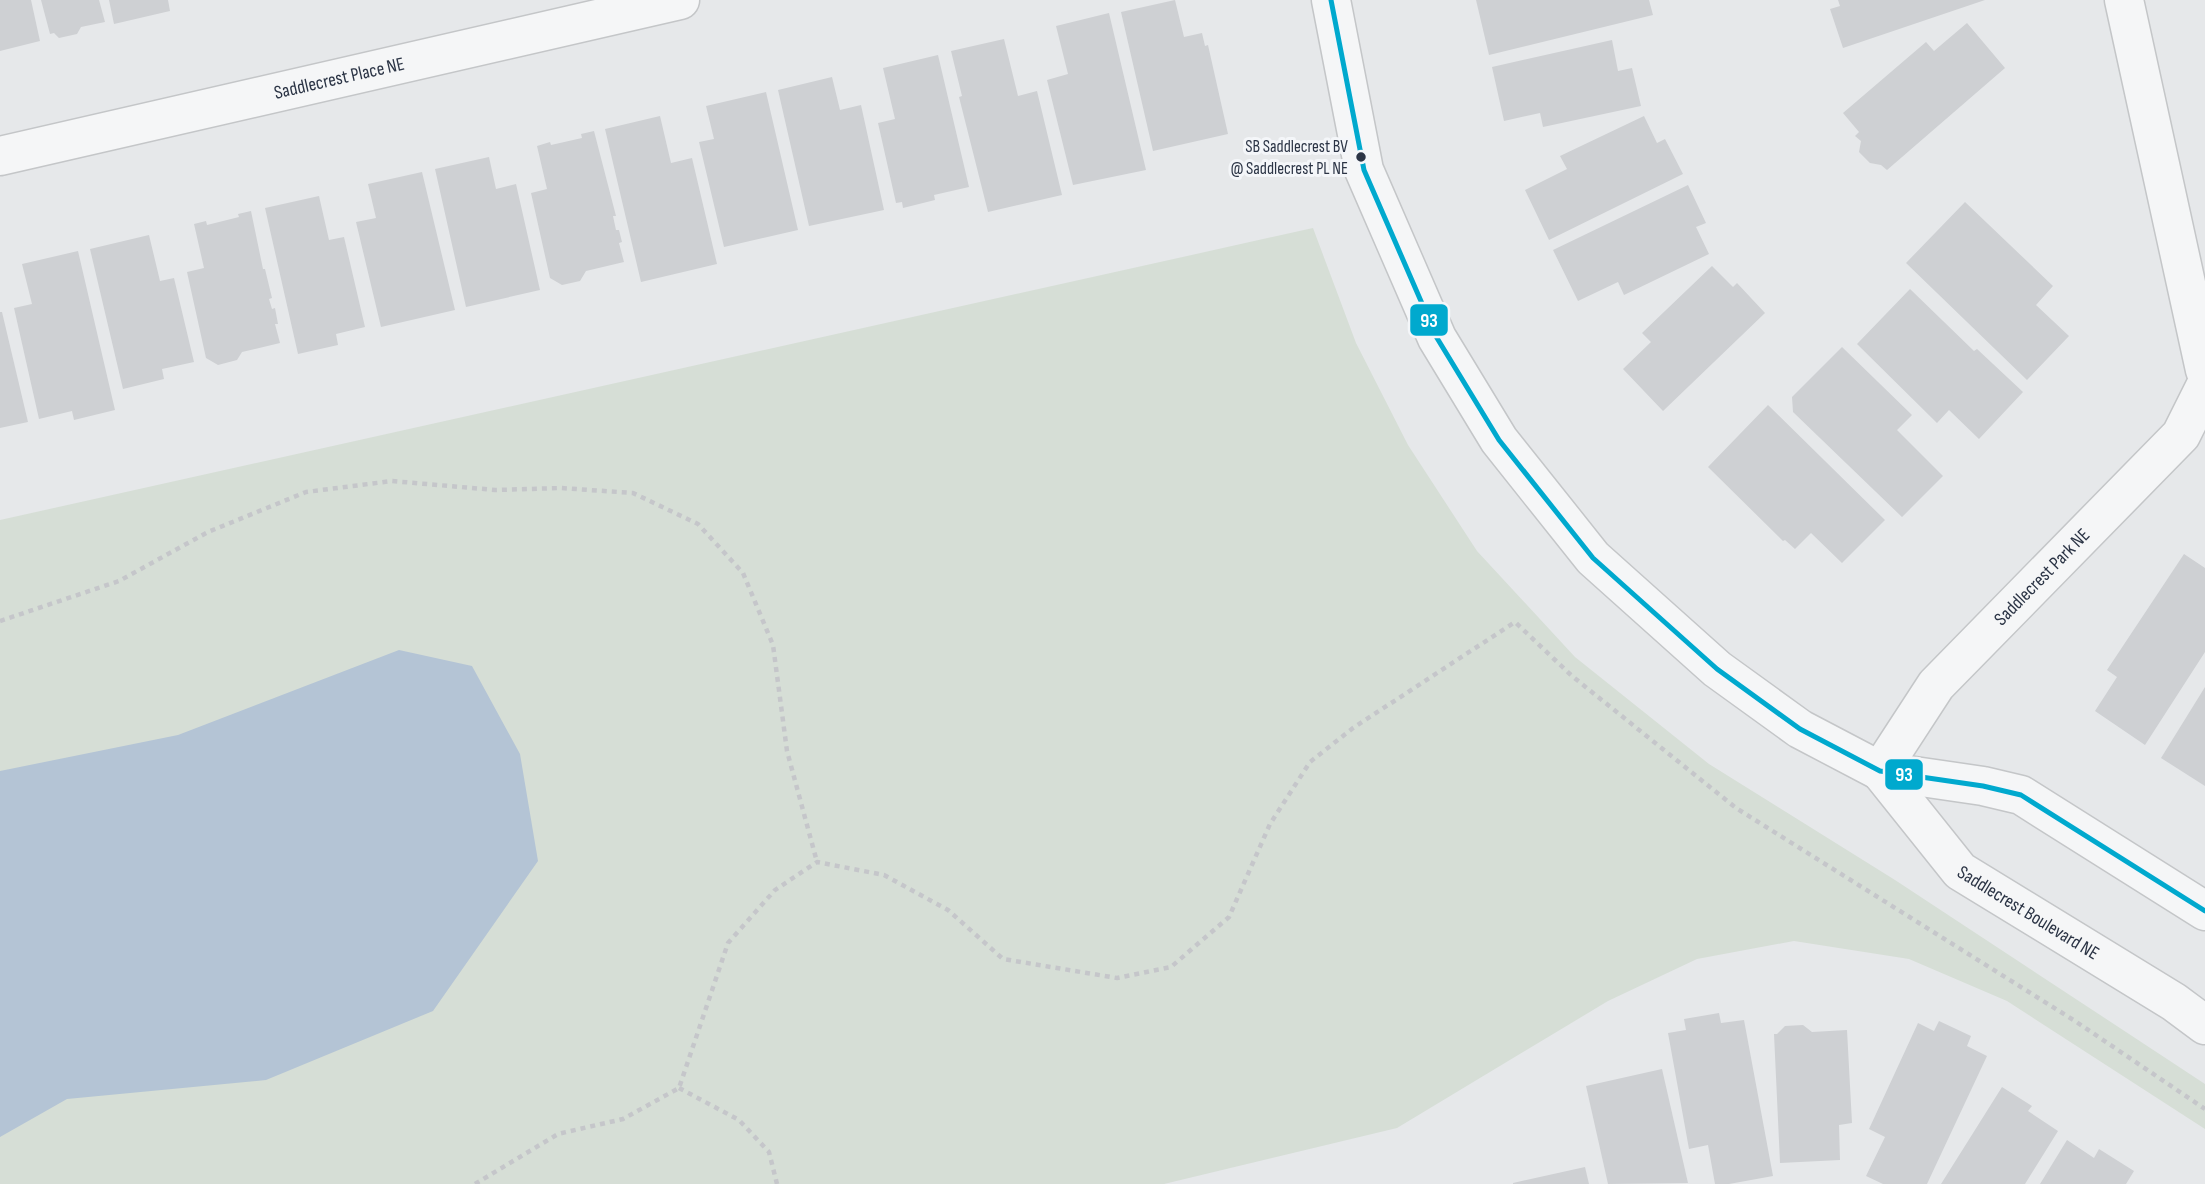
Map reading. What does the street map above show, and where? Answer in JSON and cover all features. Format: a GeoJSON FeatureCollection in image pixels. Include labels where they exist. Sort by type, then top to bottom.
{"type":"FeatureCollection","features":[{"type":"Feature","properties":{"kind":"street","name":"Saddlecrest Place NE"},"geometry":{"type":"LineString","coordinates":[[0,156],[680,0]]}},
{"type":"Feature","properties":{"kind":"street","name":"Saddlecrest Boulevard NE"},"geometry":{"type":"LineString","coordinates":[[1331,0],[1364,170],[1437,338],[1499,440],[1593,558],[1717,669],[1800,729],[1880,771],[1983,786],[2021,795],[2205,911]]}},
{"type":"Feature","properties":{"kind":"street"},"geometry":{"type":"LineString","coordinates":[[2124,0],[2205,370]]}},
{"type":"Feature","properties":{"kind":"street","name":"Saddlecrest Park NE"},"geometry":{"type":"LineString","coordinates":[[1880,771],[1936,685],[2181,435],[2205,387]]}},
{"type":"Feature","properties":{"kind":"street","name":"Saddlecrest Boulevard NE"},"geometry":{"type":"LineString","coordinates":[[1880,771],[1960,870],[2174,1002],[2205,1024]]}},
{"type":"Feature","properties":{"kind":"path"},"geometry":{"type":"LineString","coordinates":[[0,621],[119,581],[208,532],[306,492],[392,481],[495,490],[561,488],[634,493],[698,524],[743,573],[773,645],[787,751],[817,862]]}},
{"type":"Feature","properties":{"kind":"path"},"geometry":{"type":"LineString","coordinates":[[475,1184],[558,1134],[623,1119],[679,1088],[728,943],[775,890],[817,862],[884,875],[948,910],[1003,959],[1117,978],[1171,967],[1229,917],[1269,824],[1310,762],[1353,728],[1514,622],[1572,676],[1736,808],[2074,1021],[2205,1109]]}},
{"type":"Feature","properties":{"kind":"path"},"geometry":{"type":"LineString","coordinates":[[679,1088],[739,1120],[769,1152],[777,1184]]}},
{"type":"Feature","properties":{"kind":"shaded area"},"geometry":{"type":"Polygon","coordinates":[[[1313,228],[1356,343],[1408,445],[1477,551],[1575,657],[1709,764],[1895,880],[2205,1084],[2205,1129],[2007,1001],[1909,959],[1794,941],[1697,959],[1608,1001],[1397,1128],[1164,1184],[0,1184],[0,520],[1313,228]]]}},
{"type":"Feature","properties":{"kind":"water"},"geometry":{"type":"Polygon","coordinates":[[[399,650],[472,666],[520,754],[538,861],[433,1011],[266,1080],[67,1099],[0,1137],[0,771],[178,735],[399,650]]]}},
{"type":"Feature","properties":{"kind":"building"},"geometry":{"type":"Polygon","coordinates":[[[0,0],[31,0],[40,41],[0,51],[0,0]]]}},
{"type":"Feature","properties":{"kind":"building"},"geometry":{"type":"Polygon","coordinates":[[[41,0],[99,0],[105,22],[81,27],[77,34],[59,38],[54,33],[50,34],[41,0]]]}},
{"type":"Feature","properties":{"kind":"building"},"geometry":{"type":"Polygon","coordinates":[[[109,0],[168,0],[170,11],[114,24],[109,0]]]}},
{"type":"Feature","properties":{"kind":"building"},"geometry":{"type":"Polygon","coordinates":[[[1175,0],[1184,37],[1202,33],[1205,46],[1208,45],[1228,134],[1153,151],[1121,12],[1175,0]]]}},
{"type":"Feature","properties":{"kind":"building"},"geometry":{"type":"Polygon","coordinates":[[[1476,0],[1649,0],[1653,15],[1489,55],[1476,0]]]}},
{"type":"Feature","properties":{"kind":"building"},"geometry":{"type":"Polygon","coordinates":[[[1838,0],[1985,0],[1843,48],[1830,9],[1840,6],[1838,0]]]}},
{"type":"Feature","properties":{"kind":"building"},"geometry":{"type":"Polygon","coordinates":[[[1109,13],[1146,170],[1073,185],[1047,80],[1068,74],[1056,26],[1109,13]]]}},
{"type":"Feature","properties":{"kind":"building"},"geometry":{"type":"Polygon","coordinates":[[[1967,23],[2005,68],[1887,170],[1881,165],[1870,163],[1859,152],[1861,141],[1855,136],[1859,132],[1843,113],[1926,42],[1934,51],[1967,23]]]}},
{"type":"Feature","properties":{"kind":"building"},"geometry":{"type":"Polygon","coordinates":[[[1004,39],[1018,96],[1037,91],[1062,195],[988,212],[959,97],[962,96],[951,51],[1004,39]]]}},
{"type":"Feature","properties":{"kind":"building"},"geometry":{"type":"Polygon","coordinates":[[[1612,40],[1618,71],[1632,68],[1641,106],[1543,127],[1540,113],[1504,121],[1492,67],[1612,40]]]}},
{"type":"Feature","properties":{"kind":"building"},"geometry":{"type":"Polygon","coordinates":[[[938,55],[969,187],[934,195],[935,200],[903,208],[902,202],[896,203],[878,123],[895,119],[883,68],[938,55]]]}},
{"type":"Feature","properties":{"kind":"building"},"geometry":{"type":"Polygon","coordinates":[[[832,77],[840,110],[861,105],[884,210],[809,226],[778,90],[832,77]]]}},
{"type":"Feature","properties":{"kind":"building"},"geometry":{"type":"Polygon","coordinates":[[[766,92],[798,230],[724,247],[699,142],[714,139],[706,106],[766,92]]]}},
{"type":"Feature","properties":{"kind":"building"},"geometry":{"type":"Polygon","coordinates":[[[660,116],[671,163],[692,158],[717,264],[641,282],[605,129],[660,116]]]}},
{"type":"Feature","properties":{"kind":"building"},"geometry":{"type":"Polygon","coordinates":[[[1644,116],[1657,143],[1665,139],[1683,174],[1549,240],[1525,190],[1567,169],[1560,156],[1644,116]]]}},
{"type":"Feature","properties":{"kind":"building"},"geometry":{"type":"Polygon","coordinates":[[[594,131],[616,216],[613,216],[616,230],[619,230],[622,242],[619,243],[624,262],[586,271],[580,281],[562,285],[550,278],[531,193],[547,189],[537,146],[582,138],[581,134],[594,131]]]}},
{"type":"Feature","properties":{"kind":"building"},"geometry":{"type":"Polygon","coordinates":[[[489,157],[496,189],[516,184],[540,290],[466,307],[435,169],[489,157]]]}},
{"type":"Feature","properties":{"kind":"building"},"geometry":{"type":"Polygon","coordinates":[[[422,172],[455,310],[381,327],[356,222],[376,218],[368,184],[422,172]]]}},
{"type":"Feature","properties":{"kind":"building"},"geometry":{"type":"Polygon","coordinates":[[[1688,185],[1706,223],[1696,227],[1709,254],[1624,295],[1618,282],[1578,301],[1553,250],[1688,185]]]}},
{"type":"Feature","properties":{"kind":"building"},"geometry":{"type":"Polygon","coordinates":[[[319,196],[329,240],[344,237],[365,327],[336,334],[338,345],[298,354],[265,208],[319,196]]]}},
{"type":"Feature","properties":{"kind":"building"},"geometry":{"type":"Polygon","coordinates":[[[1965,202],[2053,286],[2036,305],[2069,336],[2027,380],[1906,263],[1965,202]]]}},
{"type":"Feature","properties":{"kind":"building"},"geometry":{"type":"Polygon","coordinates":[[[251,211],[272,298],[269,299],[272,309],[275,308],[278,324],[275,324],[280,343],[242,352],[237,360],[218,365],[206,358],[187,272],[204,268],[194,224],[206,221],[207,225],[251,211]]]}},
{"type":"Feature","properties":{"kind":"building"},"geometry":{"type":"Polygon","coordinates":[[[149,235],[160,281],[174,278],[194,362],[162,369],[164,379],[123,389],[90,249],[149,235]]]}},
{"type":"Feature","properties":{"kind":"building"},"geometry":{"type":"Polygon","coordinates":[[[78,251],[115,410],[74,420],[72,411],[39,419],[14,308],[32,304],[22,264],[78,251]]]}},
{"type":"Feature","properties":{"kind":"building"},"geometry":{"type":"Polygon","coordinates":[[[1712,266],[1733,287],[1737,283],[1765,313],[1663,411],[1623,369],[1651,342],[1642,333],[1712,266]]]}},
{"type":"Feature","properties":{"kind":"building"},"geometry":{"type":"Polygon","coordinates":[[[1910,289],[1974,351],[1977,349],[2023,392],[1979,439],[1949,410],[1937,423],[1857,344],[1910,289]]]}},
{"type":"Feature","properties":{"kind":"building"},"geometry":{"type":"Polygon","coordinates":[[[0,312],[28,422],[0,428],[0,312]]]}},
{"type":"Feature","properties":{"kind":"building"},"geometry":{"type":"Polygon","coordinates":[[[1842,347],[1912,415],[1897,430],[1943,476],[1902,517],[1793,412],[1792,397],[1842,347]]]}},
{"type":"Feature","properties":{"kind":"building"},"geometry":{"type":"Polygon","coordinates":[[[1768,405],[1885,520],[1842,563],[1811,533],[1795,549],[1783,541],[1708,467],[1768,405]]]}},
{"type":"Feature","properties":{"kind":"building"},"geometry":{"type":"Polygon","coordinates":[[[2184,554],[2205,568],[2205,652],[2145,745],[2095,711],[2117,677],[2107,670],[2184,554]]]}},
{"type":"Feature","properties":{"kind":"building"},"geometry":{"type":"Polygon","coordinates":[[[2205,687],[2205,786],[2161,758],[2205,687]]]}},
{"type":"Feature","properties":{"kind":"building"},"geometry":{"type":"Polygon","coordinates":[[[1719,1013],[1721,1023],[1744,1020],[1773,1176],[1715,1184],[1708,1145],[1689,1149],[1668,1033],[1686,1030],[1684,1019],[1719,1013]]]}},
{"type":"Feature","properties":{"kind":"building"},"geometry":{"type":"Polygon","coordinates":[[[1939,1021],[1971,1036],[1967,1046],[1987,1056],[1927,1184],[1883,1184],[1866,1176],[1885,1137],[1869,1129],[1918,1023],[1934,1031],[1939,1021]]]}},
{"type":"Feature","properties":{"kind":"building"},"geometry":{"type":"Polygon","coordinates":[[[1803,1025],[1812,1032],[1847,1030],[1852,1123],[1839,1125],[1840,1160],[1780,1163],[1774,1034],[1785,1026],[1803,1025]]]}},
{"type":"Feature","properties":{"kind":"building"},"geometry":{"type":"Polygon","coordinates":[[[1662,1069],[1688,1183],[1608,1184],[1586,1086],[1662,1069]]]}},
{"type":"Feature","properties":{"kind":"building"},"geometry":{"type":"Polygon","coordinates":[[[2002,1087],[2032,1106],[2028,1111],[2058,1131],[2025,1184],[1941,1184],[2002,1087]]]}},
{"type":"Feature","properties":{"kind":"building"},"geometry":{"type":"Polygon","coordinates":[[[2067,1140],[2094,1158],[2099,1149],[2134,1171],[2126,1184],[2040,1184],[2067,1140]]]}},
{"type":"Feature","properties":{"kind":"building"},"geometry":{"type":"Polygon","coordinates":[[[1585,1167],[1589,1184],[1513,1184],[1513,1183],[1585,1167]]]}},
{"type":"Feature","properties":{"kind":"transit line","name":"93"},"geometry":{"type":"LineString","coordinates":[[1331,0],[1364,170],[1437,338],[1499,440],[1593,558],[1717,669],[1800,729],[1880,771],[1983,786],[2021,795],[2205,911]]}},
{"type":"Feature","properties":{"kind":"place","name":"SB Saddlecrest BV @ Saddlecrest PL NE"},"geometry":{"type":"Point","coordinates":[1361,157]}}]}
